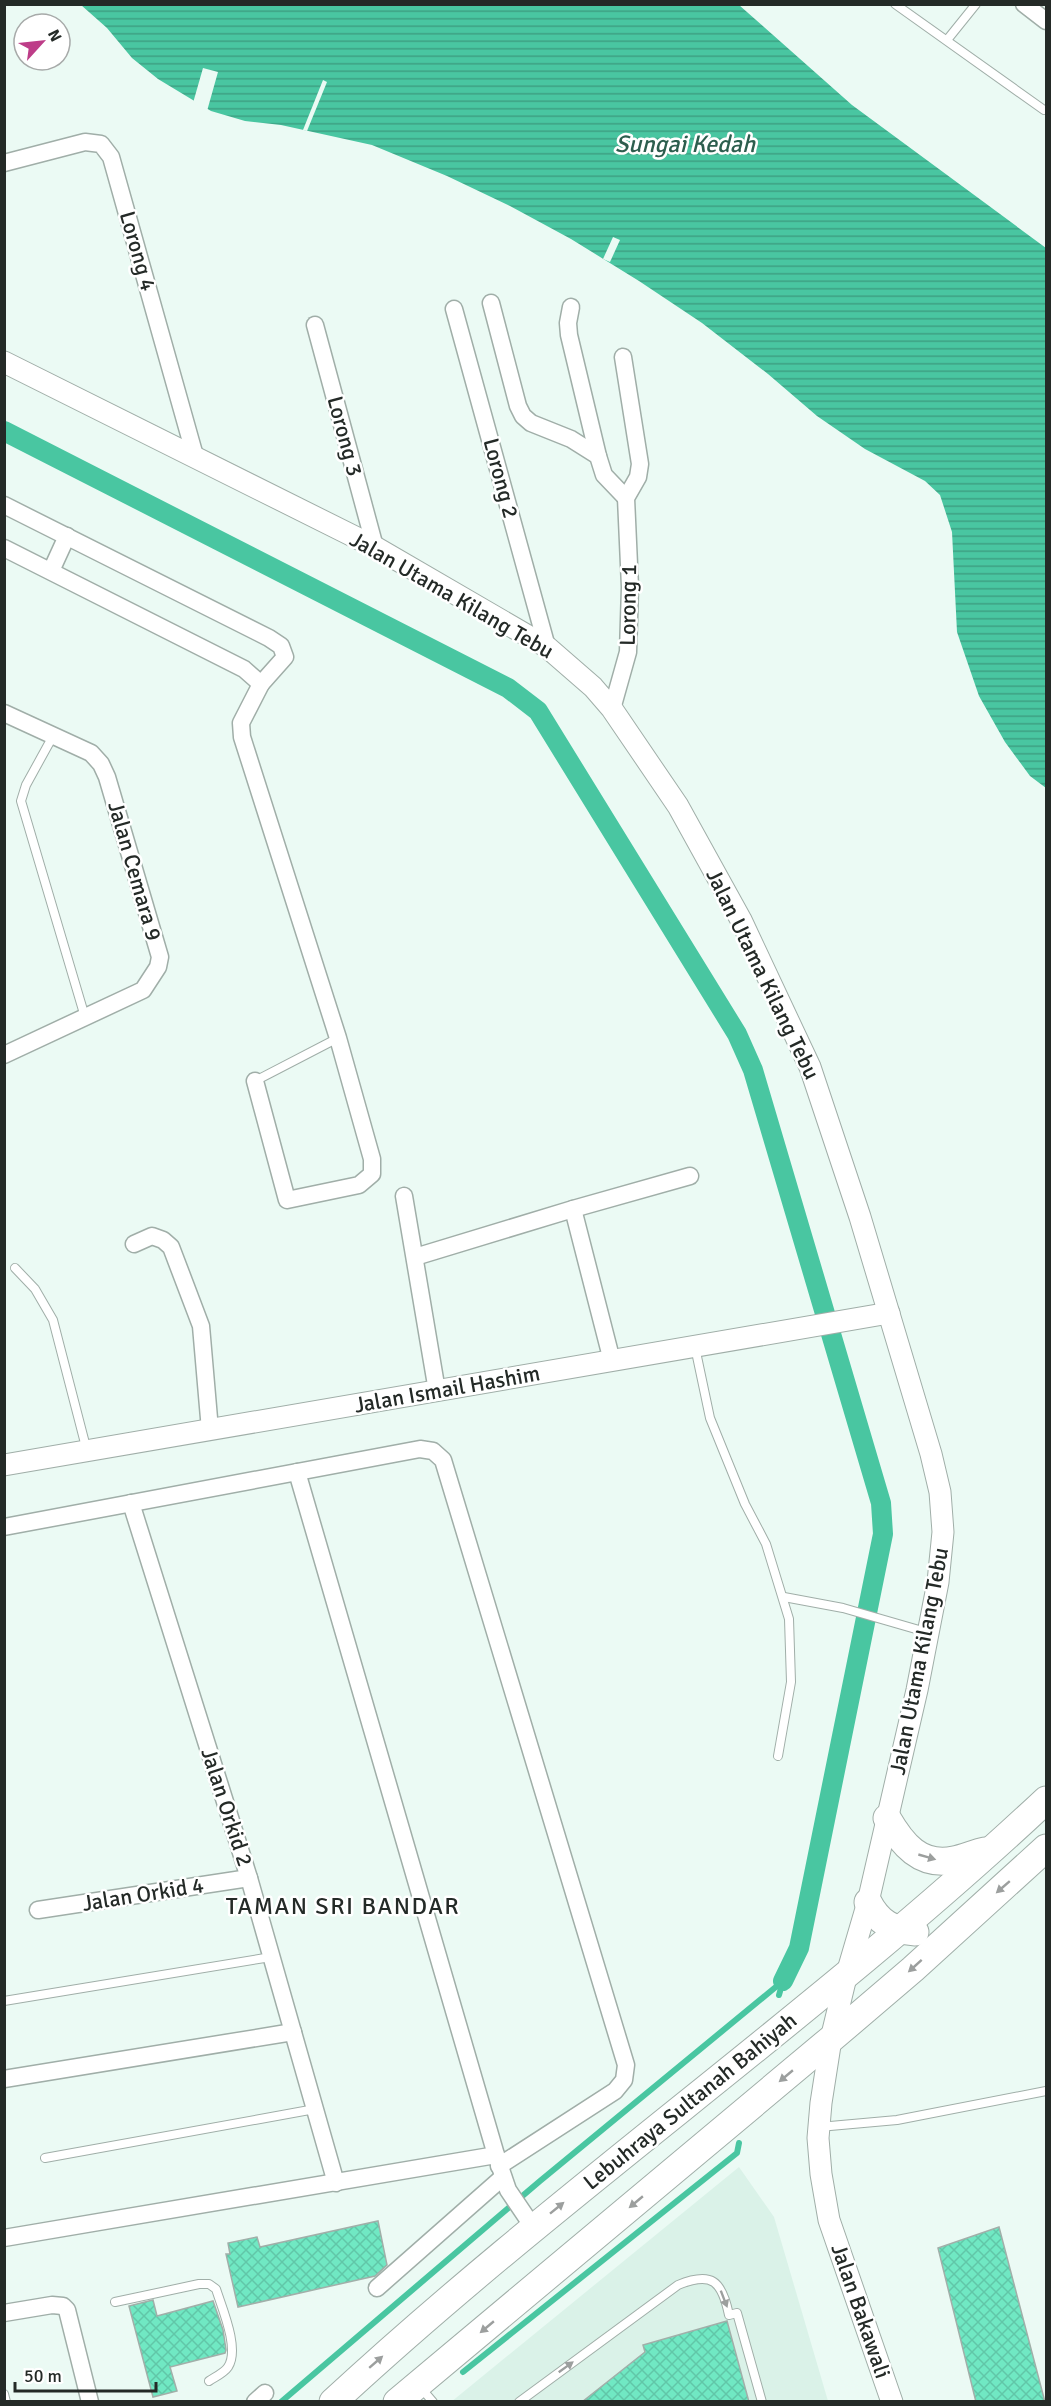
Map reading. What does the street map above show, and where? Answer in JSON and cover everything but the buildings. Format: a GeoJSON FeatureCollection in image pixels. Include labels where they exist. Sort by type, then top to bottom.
{"type":"FeatureCollection","features":[{"type":"Feature","properties":{"kind":"main road","name":"Lebuhraya Sultanah Bahiyah"},"geometry":{"type":"LineString","coordinates":[[333,2402],[528,2220],[846,1977],[1047,1800]]}},
{"type":"Feature","properties":{"kind":"main road"},"geometry":{"type":"LineString","coordinates":[[887,1818],[901,1842],[916,1854],[934,1860],[952,1860],[995,1848]]}},
{"type":"Feature","properties":{"kind":"main road","name":"Lebuhraya Sultanah Bahiyah"},"geometry":{"type":"LineString","coordinates":[[397,2402],[425,2393],[913,1968],[1047,1848]]}},
{"type":"Feature","properties":{"kind":"main road"},"geometry":{"type":"LineString","coordinates":[[868,1902],[878,1918],[898,1930],[921,1932],[958,1926]]}},
{"type":"Feature","properties":{"kind":"street"},"geometry":{"type":"LineString","coordinates":[[1024,4],[1047,21]]}},
{"type":"Feature","properties":{"kind":"street","name":"Lorong 4"},"geometry":{"type":"LineString","coordinates":[[4,163],[85,142],[101,144],[111,157],[195,456]]}},
{"type":"Feature","properties":{"kind":"street"},"geometry":{"type":"LineString","coordinates":[[491,303],[518,406],[523,416],[531,423],[571,439],[598,456]]}},
{"type":"Feature","properties":{"kind":"street"},"geometry":{"type":"LineString","coordinates":[[571,307],[568,323],[569,335],[598,456],[604,475],[627,498]]}},
{"type":"Feature","properties":{"kind":"street","name":"Lorong 2"},"geometry":{"type":"LineString","coordinates":[[454,309],[547,647]]}},
{"type":"Feature","properties":{"kind":"street","name":"Lorong 3"},"geometry":{"type":"LineString","coordinates":[[315,325],[375,547]]}},
{"type":"Feature","properties":{"kind":"street","name":"Lorong 1"},"geometry":{"type":"LineString","coordinates":[[612,709],[628,652],[630,587],[627,498],[638,477],[640,464],[623,357]]}},
{"type":"Feature","properties":{"kind":"street","name":"Jalan Utama Kilang Tebu"},"geometry":{"type":"LineString","coordinates":[[4,362],[375,547],[547,647],[586,681],[612,709],[678,806],[741,920],[790,1021],[810,1067],[932,1454],[940,1492],[943,1532],[938,1582],[887,1818],[868,1902],[831,2039],[819,2127]]}},
{"type":"Feature","properties":{"kind":"street"},"geometry":{"type":"LineString","coordinates":[[4,505],[281,646],[285,657],[261,684],[241,723],[242,737],[338,1038],[372,1159],[372,1174],[359,1185],[287,1200],[255,1081]]}},
{"type":"Feature","properties":{"kind":"street"},"geometry":{"type":"LineString","coordinates":[[51,571],[67,536]]}},
{"type":"Feature","properties":{"kind":"street"},"geometry":{"type":"LineString","coordinates":[[4,548],[244,669],[261,684]]}},
{"type":"Feature","properties":{"kind":"street"},"geometry":{"type":"LineString","coordinates":[[4,713],[53,736]]}},
{"type":"Feature","properties":{"kind":"street","name":"Jalan Cemara 9"},"geometry":{"type":"LineString","coordinates":[[53,736],[91,753],[101,764],[107,777],[160,957],[158,967],[144,990],[85,1017]]}},
{"type":"Feature","properties":{"kind":"street"},"geometry":{"type":"LineString","coordinates":[[4,1055],[85,1017]]}},
{"type":"Feature","properties":{"kind":"street"},"geometry":{"type":"LineString","coordinates":[[415,1257],[690,1176]]}},
{"type":"Feature","properties":{"kind":"street"},"geometry":{"type":"LineString","coordinates":[[404,1196],[437,1391]]}},
{"type":"Feature","properties":{"kind":"street"},"geometry":{"type":"LineString","coordinates":[[573,1209],[612,1361]]}},
{"type":"Feature","properties":{"kind":"street"},"geometry":{"type":"LineString","coordinates":[[134,1244],[152,1236],[163,1240],[177,1259],[201,1326],[210,1430]]}},
{"type":"Feature","properties":{"kind":"street","name":"Jalan Ismail Hashim"},"geometry":{"type":"LineString","coordinates":[[4,1465],[889,1313]]}},
{"type":"Feature","properties":{"kind":"street"},"geometry":{"type":"LineString","coordinates":[[4,1527],[420,1449],[433,1451],[443,1460],[626,2066],[624,2080],[615,2091],[502,2172],[378,2288]]}},
{"type":"Feature","properties":{"kind":"street"},"geometry":{"type":"LineString","coordinates":[[297,1472],[502,2172],[528,2220]]}},
{"type":"Feature","properties":{"kind":"street","name":"Jalan Orkid 2"},"geometry":{"type":"LineString","coordinates":[[131,1503],[249,1878],[336,2183]]}},
{"type":"Feature","properties":{"kind":"street","name":"Jalan Orkid 4"},"geometry":{"type":"LineString","coordinates":[[38,1910],[249,1878]]}},
{"type":"Feature","properties":{"kind":"street"},"geometry":{"type":"LineString","coordinates":[[4,2079],[293,2032]]}},
{"type":"Feature","properties":{"kind":"street","name":"Jalan Bakawali"},"geometry":{"type":"LineString","coordinates":[[819,2127],[821,2174],[829,2220],[892,2402]]}},
{"type":"Feature","properties":{"kind":"street"},"geometry":{"type":"LineString","coordinates":[[4,2238],[336,2183],[502,2172]]}},
{"type":"Feature","properties":{"kind":"street"},"geometry":{"type":"LineString","coordinates":[[4,2313],[52,2305],[63,2306],[67,2310],[90,2402]]}},
{"type":"Feature","properties":{"kind":"lane"},"geometry":{"type":"LineString","coordinates":[[895,4],[1044,110]]}},
{"type":"Feature","properties":{"kind":"lane"},"geometry":{"type":"LineString","coordinates":[[948,40],[976,4]]}},
{"type":"Feature","properties":{"kind":"lane"},"geometry":{"type":"LineString","coordinates":[[53,736],[26,785],[21,801],[85,1017]]}},
{"type":"Feature","properties":{"kind":"lane"},"geometry":{"type":"LineString","coordinates":[[255,1081],[338,1038]]}},
{"type":"Feature","properties":{"kind":"lane"},"geometry":{"type":"LineString","coordinates":[[15,1268],[35,1289],[53,1320],[87,1451]]}},
{"type":"Feature","properties":{"kind":"lane"},"geometry":{"type":"LineString","coordinates":[[695,1347],[710,1418],[745,1504],[766,1544],[789,1619],[791,1682],[778,1756]]}},
{"type":"Feature","properties":{"kind":"lane"},"geometry":{"type":"LineString","coordinates":[[784,1597],[843,1608],[888,1623],[928,1632]]}},
{"type":"Feature","properties":{"kind":"lane"},"geometry":{"type":"LineString","coordinates":[[4,2001],[271,1957]]}},
{"type":"Feature","properties":{"kind":"lane"},"geometry":{"type":"LineString","coordinates":[[819,2127],[897,2120],[1047,2091]]}},
{"type":"Feature","properties":{"kind":"lane"},"geometry":{"type":"LineString","coordinates":[[45,2158],[315,2109]]}},
{"type":"Feature","properties":{"kind":"lane"},"geometry":{"type":"LineString","coordinates":[[519,2402],[678,2285],[707,2277],[716,2283],[725,2296],[729,2315],[737,2313],[762,2402]]}},
{"type":"Feature","properties":{"kind":"lane"},"geometry":{"type":"LineString","coordinates":[[115,2302],[199,2284],[213,2286],[227,2321],[232,2352],[227,2368],[209,2381]]}},
{"type":"Feature","properties":{"kind":"lane"},"geometry":{"type":"LineString","coordinates":[[4,2394],[6,2402]]}},
{"type":"Feature","properties":{"kind":"shaded area"},"geometry":{"type":"Polygon","coordinates":[[[739,2167],[774,2217],[828,2401],[451,2402],[739,2167]]]}},
{"type":"Feature","properties":{"kind":"water","name":"Sungai Kedah"},"geometry":{"type":"Polygon","coordinates":[[[81,5],[739,5],[852,105],[1046,248],[1046,788],[1030,776],[1005,742],[979,696],[957,632],[952,532],[940,495],[925,481],[865,449],[817,416],[768,374],[702,323],[571,239],[447,176],[372,145],[281,125],[245,121],[211,111],[158,79],[132,58],[107,28],[81,5]]]}},
{"type":"Feature","properties":{"kind":"pier"},"geometry":{"type":"Polygon","coordinates":[[[203,68],[218,72],[207,111],[193,103],[203,68]]]}},
{"type":"Feature","properties":{"kind":"pier"},"geometry":{"type":"Polygon","coordinates":[[[323,80],[327,82],[307,131],[303,130],[323,80]]]}},
{"type":"Feature","properties":{"kind":"pier"},"geometry":{"type":"Polygon","coordinates":[[[613,237],[620,240],[610,262],[603,259],[613,237]]]}},
{"type":"Feature","properties":{"kind":"waterway"},"geometry":{"type":"LineString","coordinates":[[4,431],[508,688],[538,711],[737,1034],[753,1070],[881,1503],[883,1534],[799,1948],[783,1981]]}},
{"type":"Feature","properties":{"kind":"waterway"},"geometry":{"type":"LineString","coordinates":[[779,1995],[783,1981]]}},
{"type":"Feature","properties":{"kind":"waterway"},"geometry":{"type":"LineString","coordinates":[[281,2402],[540,2181],[783,1981]]}},
{"type":"Feature","properties":{"kind":"waterway"},"geometry":{"type":"LineString","coordinates":[[463,2372],[737,2153],[739,2143]]}},
{"type":"Feature","properties":{"kind":"district","name":"TAMAN SRI BANDAR"},"geometry":{"type":"Point","coordinates":[343,1906]}}]}
